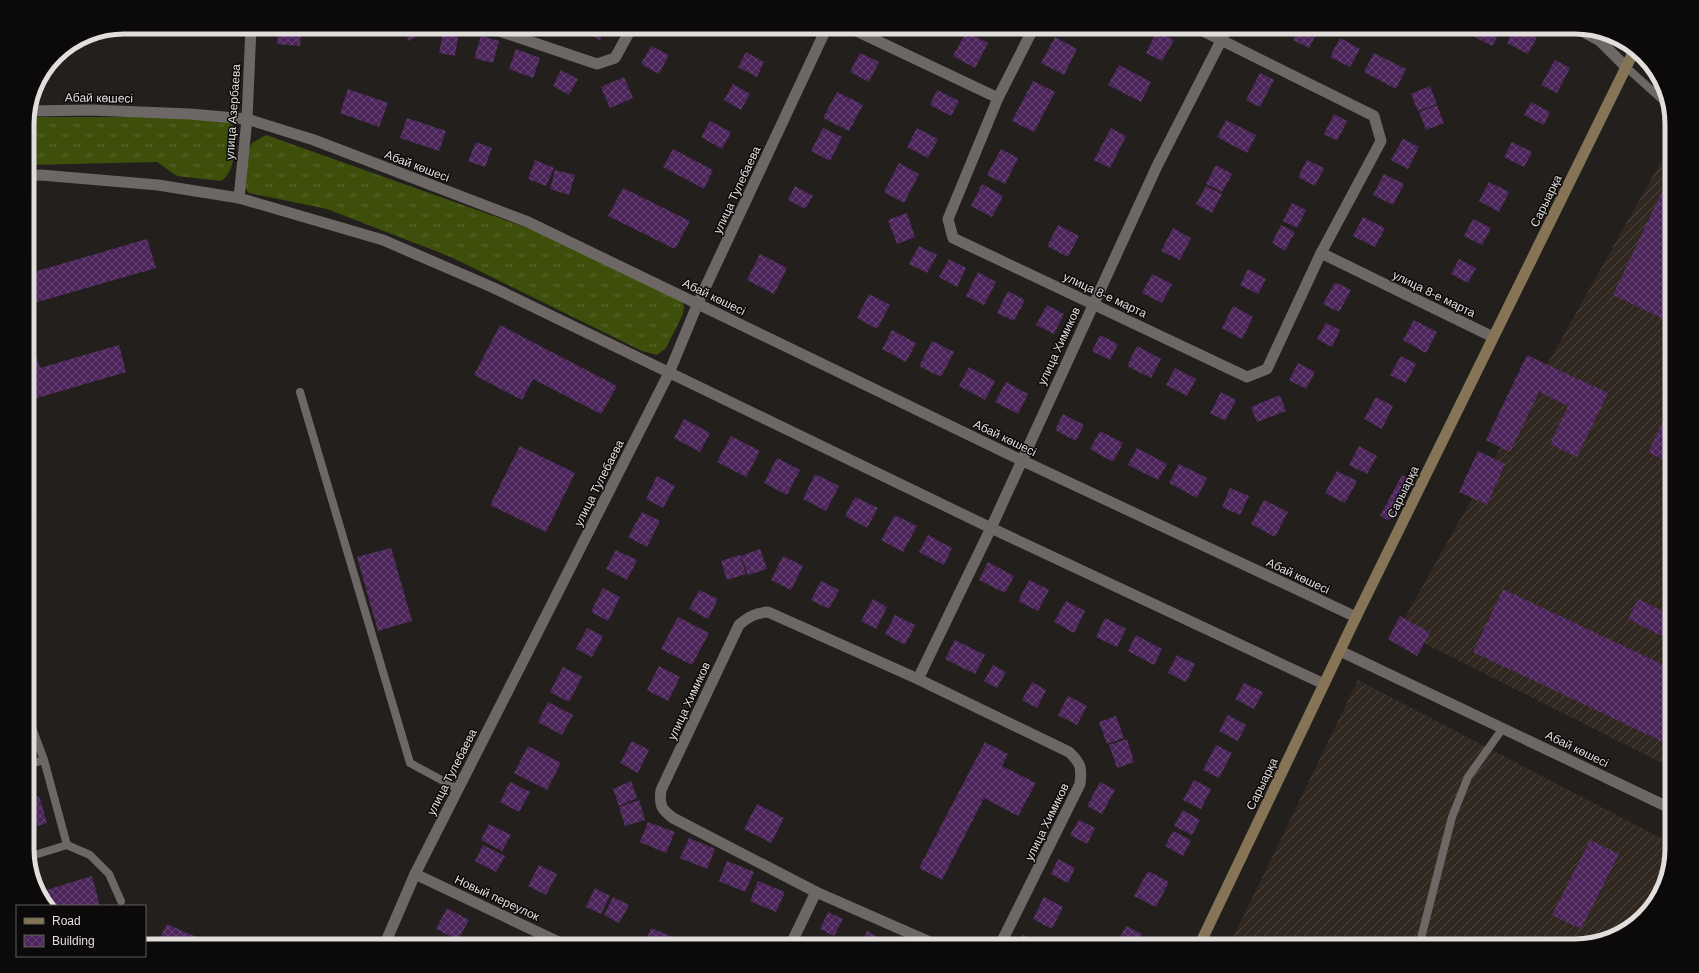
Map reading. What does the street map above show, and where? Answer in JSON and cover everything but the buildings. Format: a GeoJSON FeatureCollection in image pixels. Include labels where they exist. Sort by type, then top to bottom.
{"type":"FeatureCollection","features":[{"type":"Feature","properties":{"kind":"main road","name":"Сарыарқа"},"geometry":{"type":"LineString","coordinates":[[1202,939],[1356,617],[1632,55]]}},
{"type":"Feature","properties":{"kind":"street","name":"улица Азербаева"},"geometry":{"type":"LineString","coordinates":[[239,198],[247,119],[251,34]]}},
{"type":"Feature","properties":{"kind":"street"},"geometry":{"type":"LineString","coordinates":[[508,34],[597,64],[615,58],[628,34]]}},
{"type":"Feature","properties":{"kind":"street","name":"улица Тулебаева"},"geometry":{"type":"LineString","coordinates":[[387,939],[415,874],[669,373],[698,303],[824,34]]}},
{"type":"Feature","properties":{"kind":"street"},"geometry":{"type":"LineString","coordinates":[[863,34],[998,98]]}},
{"type":"Feature","properties":{"kind":"street","name":"улица 8-е марта"},"geometry":{"type":"LineString","coordinates":[[1030,34],[998,98],[948,220],[953,238],[1247,377],[1267,369],[1321,253],[1381,141],[1374,116],[1211,34]]}},
{"type":"Feature","properties":{"kind":"street","name":"улица Химиков"},"geometry":{"type":"LineString","coordinates":[[918,679],[991,528],[1157,166],[1224,34]]}},
{"type":"Feature","properties":{"kind":"street"},"geometry":{"type":"LineString","coordinates":[[1590,36],[1600,41],[1626,67]]}},
{"type":"Feature","properties":{"kind":"street","name":"Абай көшесі"},"geometry":{"type":"LineString","coordinates":[[35,111],[91,110],[190,114],[247,119],[314,140],[528,222],[1022,460],[1356,617]]}},
{"type":"Feature","properties":{"kind":"street"},"geometry":{"type":"LineString","coordinates":[[34,176],[158,185],[239,198],[383,240],[494,288],[991,528],[1324,684]]}},
{"type":"Feature","properties":{"kind":"street","name":"улица 8-е марта"},"geometry":{"type":"LineString","coordinates":[[1321,253],[1493,337]]}},
{"type":"Feature","properties":{"kind":"street","name":"улица Химиков"},"geometry":{"type":"LineString","coordinates":[[923,939],[816,892],[673,818],[663,810],[660,801],[661,790],[739,626],[748,617],[759,613],[768,612],[918,679],[1069,752],[1079,762],[1082,773],[1080,784],[1003,939]]}},
{"type":"Feature","properties":{"kind":"street","name":"Абай көшесі"},"geometry":{"type":"LineString","coordinates":[[1340,651],[1665,806]]}},
{"type":"Feature","properties":{"kind":"street","name":"Новый переулок"},"geometry":{"type":"LineString","coordinates":[[415,874],[552,939]]}},
{"type":"Feature","properties":{"kind":"street"},"geometry":{"type":"LineString","coordinates":[[793,939],[816,892]]}},
{"type":"Feature","properties":{"kind":"lane"},"geometry":{"type":"LineString","coordinates":[[1626,67],[1661,99]]}},
{"type":"Feature","properties":{"kind":"lane"},"geometry":{"type":"LineString","coordinates":[[300,392],[410,763],[458,789]]}},
{"type":"Feature","properties":{"kind":"lane"},"geometry":{"type":"LineString","coordinates":[[1421,939],[1452,817],[1468,777],[1503,728]]}},
{"type":"Feature","properties":{"kind":"lane"},"geometry":{"type":"LineString","coordinates":[[34,733],[44,760],[67,845]]}},
{"type":"Feature","properties":{"kind":"lane"},"geometry":{"type":"LineString","coordinates":[[34,763],[44,760]]}},
{"type":"Feature","properties":{"kind":"lane"},"geometry":{"type":"LineString","coordinates":[[34,855],[67,845],[90,855],[109,874],[121,900]]}},
{"type":"Feature","properties":{"kind":"shaded area"},"geometry":{"type":"Polygon","coordinates":[[[1665,154],[1665,764],[1398,630],[1665,154]]]}},
{"type":"Feature","properties":{"kind":"shaded area"},"geometry":{"type":"Polygon","coordinates":[[[1358,680],[1665,840],[1662,872],[1653,894],[1646,904],[1630,920],[1620,927],[1598,936],[1574,939],[1232,939],[1358,680]]]}},
{"type":"Feature","properties":{"kind":"green space"},"geometry":{"type":"Polygon","coordinates":[[[34,117],[149,117],[225,120],[236,128],[234,157],[230,171],[221,181],[177,176],[157,162],[34,165],[34,117]]]}},
{"type":"Feature","properties":{"kind":"green space"},"geometry":{"type":"Polygon","coordinates":[[[266,135],[550,236],[680,299],[684,306],[683,314],[666,348],[657,355],[642,351],[451,257],[327,209],[249,193],[244,187],[247,154],[252,143],[266,135]]]}}]}
